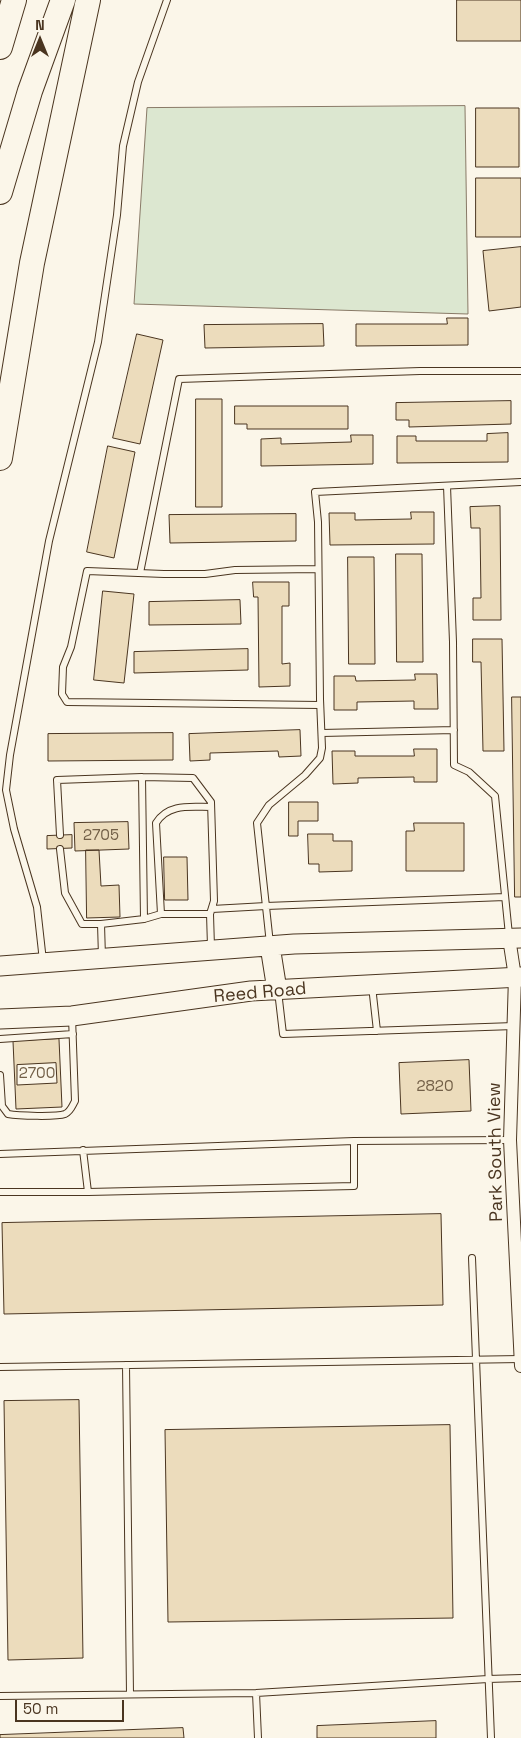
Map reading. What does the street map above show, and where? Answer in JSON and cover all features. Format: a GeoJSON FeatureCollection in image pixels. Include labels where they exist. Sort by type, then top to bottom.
{"type":"FeatureCollection","features":[{"type":"Feature","properties":{"kind":"highway"},"geometry":{"type":"LineString","coordinates":[[0,47],[14,0]]}},
{"type":"Feature","properties":{"kind":"highway"},"geometry":{"type":"LineString","coordinates":[[0,192],[30,91],[63,0]]}},
{"type":"Feature","properties":{"kind":"highway"},"geometry":{"type":"LineString","coordinates":[[0,458],[32,263],[88,0]]}},
{"type":"Feature","properties":{"kind":"street"},"geometry":{"type":"LineString","coordinates":[[0,966],[270,946],[515,938]]}},
{"type":"Feature","properties":{"kind":"street","name":"Park South View"},"geometry":{"type":"LineString","coordinates":[[515,938],[518,977],[514,1026],[510,1140],[517,1200],[521,1366]]}},
{"type":"Feature","properties":{"kind":"street"},"geometry":{"type":"LineString","coordinates":[[270,946],[277,990]]}},
{"type":"Feature","properties":{"kind":"street","name":"Reed Road"},"geometry":{"type":"LineString","coordinates":[[0,1019],[73,1025],[251,991],[518,977]]}},
{"type":"Feature","properties":{"kind":"lane"},"geometry":{"type":"LineString","coordinates":[[44,963],[37,907],[14,829],[6,790],[10,755],[49,541],[98,342],[117,215],[123,146],[138,82],[167,0]]}},
{"type":"Feature","properties":{"kind":"lane"},"geometry":{"type":"LineString","coordinates":[[140,574],[179,379],[420,371],[521,371]]}},
{"type":"Feature","properties":{"kind":"lane"},"geometry":{"type":"LineString","coordinates":[[270,946],[257,823],[269,804],[305,775],[320,758],[322,748],[316,492],[521,482]]}},
{"type":"Feature","properties":{"kind":"lane"},"geometry":{"type":"LineString","coordinates":[[447,486],[453,642],[454,765],[469,772],[495,796],[506,897],[515,938]]}},
{"type":"Feature","properties":{"kind":"lane"},"geometry":{"type":"LineString","coordinates":[[318,569],[235,570],[205,574],[140,574],[87,571],[71,647],[63,667],[62,694],[67,702],[320,705]]}},
{"type":"Feature","properties":{"kind":"lane"},"geometry":{"type":"LineString","coordinates":[[322,733],[454,730]]}},
{"type":"Feature","properties":{"kind":"lane"},"geometry":{"type":"LineString","coordinates":[[142,777],[144,919]]}},
{"type":"Feature","properties":{"kind":"lane"},"geometry":{"type":"LineString","coordinates":[[60,835],[57,780],[142,777],[193,778],[211,802],[214,901],[211,912],[211,950]]}},
{"type":"Feature","properties":{"kind":"lane"},"geometry":{"type":"LineString","coordinates":[[161,914],[156,823],[161,815],[169,809],[211,807]]}},
{"type":"Feature","properties":{"kind":"lane"},"geometry":{"type":"LineString","coordinates":[[60,849],[65,893],[82,924],[101,924],[144,919],[161,914],[211,912],[266,906],[506,897]]}},
{"type":"Feature","properties":{"kind":"lane"},"geometry":{"type":"LineString","coordinates":[[101,924],[102,959]]}},
{"type":"Feature","properties":{"kind":"lane"},"geometry":{"type":"LineString","coordinates":[[372,985],[377,1031]]}},
{"type":"Feature","properties":{"kind":"lane"},"geometry":{"type":"LineString","coordinates":[[277,990],[283,1034],[514,1026]]}},
{"type":"Feature","properties":{"kind":"lane"},"geometry":{"type":"LineString","coordinates":[[0,1039],[73,1025],[75,1101],[71,1110],[63,1114],[17,1116],[8,1114],[2,1106],[0,1075]]}},
{"type":"Feature","properties":{"kind":"lane"},"geometry":{"type":"LineString","coordinates":[[0,1154],[354,1141],[510,1140]]}},
{"type":"Feature","properties":{"kind":"lane"},"geometry":{"type":"LineString","coordinates":[[0,1192],[354,1186],[354,1141]]}},
{"type":"Feature","properties":{"kind":"lane"},"geometry":{"type":"LineString","coordinates":[[83,1150],[88,1192]]}},
{"type":"Feature","properties":{"kind":"lane"},"geometry":{"type":"LineString","coordinates":[[472,1258],[491,1738]]}},
{"type":"Feature","properties":{"kind":"lane"},"geometry":{"type":"LineString","coordinates":[[0,1367],[521,1359]]}},
{"type":"Feature","properties":{"kind":"lane"},"geometry":{"type":"LineString","coordinates":[[126,1365],[130,1694]]}},
{"type":"Feature","properties":{"kind":"lane"},"geometry":{"type":"LineString","coordinates":[[0,1696],[256,1693],[521,1678]]}},
{"type":"Feature","properties":{"kind":"lane"},"geometry":{"type":"LineString","coordinates":[[256,1693],[258,1738]]}},
{"type":"Feature","properties":{"kind":"green space"},"geometry":{"type":"Polygon","coordinates":[[[465,106],[468,314],[134,304],[147,108],[465,106]]]}},
{"type":"Feature","properties":{"kind":"building"},"geometry":{"type":"Polygon","coordinates":[[[457,0],[521,0],[521,41],[457,41],[457,0]]]}},
{"type":"Feature","properties":{"kind":"building"},"geometry":{"type":"Polygon","coordinates":[[[476,108],[519,108],[519,167],[476,167],[476,108]]]}},
{"type":"Feature","properties":{"kind":"building"},"geometry":{"type":"Polygon","coordinates":[[[476,178],[521,178],[521,237],[476,237],[476,178]]]}},
{"type":"Feature","properties":{"kind":"building"},"geometry":{"type":"Polygon","coordinates":[[[521,247],[521,307],[489,311],[483,251],[521,247]]]}},
{"type":"Feature","properties":{"kind":"building"},"geometry":{"type":"Polygon","coordinates":[[[447,318],[468,318],[468,345],[356,346],[356,324],[447,324],[447,318]]]}},
{"type":"Feature","properties":{"kind":"building"},"geometry":{"type":"Polygon","coordinates":[[[323,324],[324,346],[205,348],[204,325],[323,324]]]}},
{"type":"Feature","properties":{"kind":"building"},"geometry":{"type":"Polygon","coordinates":[[[137,334],[163,340],[140,444],[113,438],[137,334]]]}},
{"type":"Feature","properties":{"kind":"building"},"geometry":{"type":"Polygon","coordinates":[[[196,399],[222,399],[222,507],[196,507],[196,399]]]}},
{"type":"Feature","properties":{"kind":"building"},"geometry":{"type":"Polygon","coordinates":[[[511,401],[511,424],[409,427],[409,420],[396,420],[396,403],[511,401]]]}},
{"type":"Feature","properties":{"kind":"building"},"geometry":{"type":"Polygon","coordinates":[[[235,406],[348,406],[348,429],[247,429],[247,424],[235,424],[235,406]]]}},
{"type":"Feature","properties":{"kind":"building"},"geometry":{"type":"Polygon","coordinates":[[[508,433],[508,462],[397,463],[397,436],[416,436],[416,441],[487,441],[487,434],[508,433]]]}},
{"type":"Feature","properties":{"kind":"building"},"geometry":{"type":"Polygon","coordinates":[[[351,435],[373,435],[373,464],[261,466],[261,439],[281,438],[281,444],[351,442],[351,435]]]}},
{"type":"Feature","properties":{"kind":"building"},"geometry":{"type":"Polygon","coordinates":[[[108,446],[135,452],[114,558],[87,552],[108,446]]]}},
{"type":"Feature","properties":{"kind":"building"},"geometry":{"type":"Polygon","coordinates":[[[500,506],[501,620],[473,620],[473,598],[481,598],[480,528],[471,528],[470,507],[500,506]]]}},
{"type":"Feature","properties":{"kind":"building"},"geometry":{"type":"Polygon","coordinates":[[[411,512],[434,512],[434,544],[330,545],[329,513],[355,513],[355,520],[411,519],[411,512]]]}},
{"type":"Feature","properties":{"kind":"building"},"geometry":{"type":"Polygon","coordinates":[[[296,514],[296,541],[170,543],[169,515],[296,514]]]}},
{"type":"Feature","properties":{"kind":"building"},"geometry":{"type":"Polygon","coordinates":[[[396,554],[422,554],[423,662],[397,662],[396,554]]]}},
{"type":"Feature","properties":{"kind":"building"},"geometry":{"type":"Polygon","coordinates":[[[348,557],[374,557],[375,664],[349,664],[348,557]]]}},
{"type":"Feature","properties":{"kind":"building"},"geometry":{"type":"Polygon","coordinates":[[[253,582],[289,582],[289,606],[282,606],[282,664],[290,663],[290,686],[259,687],[258,597],[254,597],[253,582]]]}},
{"type":"Feature","properties":{"kind":"building"},"geometry":{"type":"Polygon","coordinates":[[[103,591],[134,594],[124,683],[94,680],[103,591]]]}},
{"type":"Feature","properties":{"kind":"building"},"geometry":{"type":"Polygon","coordinates":[[[240,600],[241,624],[149,625],[149,602],[240,600]]]}},
{"type":"Feature","properties":{"kind":"building"},"geometry":{"type":"Polygon","coordinates":[[[473,639],[502,639],[504,751],[483,751],[481,662],[473,662],[473,639]]]}},
{"type":"Feature","properties":{"kind":"building"},"geometry":{"type":"Polygon","coordinates":[[[248,649],[248,670],[134,673],[134,652],[248,649]]]}},
{"type":"Feature","properties":{"kind":"building"},"geometry":{"type":"Polygon","coordinates":[[[415,674],[437,674],[438,709],[414,709],[414,701],[357,702],[357,710],[334,710],[334,676],[355,676],[356,681],[415,680],[415,674]]]}},
{"type":"Feature","properties":{"kind":"building"},"geometry":{"type":"Polygon","coordinates":[[[512,697],[521,697],[521,897],[515,897],[512,697]]]}},
{"type":"Feature","properties":{"kind":"building"},"geometry":{"type":"Polygon","coordinates":[[[300,730],[301,756],[279,757],[278,751],[210,753],[210,760],[190,761],[189,734],[300,730]]]}},
{"type":"Feature","properties":{"kind":"building"},"geometry":{"type":"Polygon","coordinates":[[[173,733],[173,760],[48,761],[48,734],[173,733]]]}},
{"type":"Feature","properties":{"kind":"building"},"geometry":{"type":"Polygon","coordinates":[[[414,749],[437,749],[437,782],[414,782],[414,777],[358,778],[358,783],[333,784],[332,751],[355,751],[355,756],[414,756],[414,749]]]}},
{"type":"Feature","properties":{"kind":"building"},"geometry":{"type":"Polygon","coordinates":[[[289,802],[318,802],[318,821],[298,821],[298,836],[289,836],[289,802]]]}},
{"type":"Feature","properties":{"kind":"building"},"geometry":{"type":"Polygon","coordinates":[[[128,822],[129,849],[75,851],[74,823],[128,822]]]}},
{"type":"Feature","properties":{"kind":"building"},"geometry":{"type":"Polygon","coordinates":[[[414,823],[464,823],[464,871],[406,871],[406,831],[414,831],[414,823]]]}},
{"type":"Feature","properties":{"kind":"building"},"geometry":{"type":"Polygon","coordinates":[[[308,834],[333,834],[333,841],[352,841],[352,871],[319,872],[319,864],[309,864],[308,834]]]}},
{"type":"Feature","properties":{"kind":"building"},"geometry":{"type":"Polygon","coordinates":[[[72,835],[72,848],[47,849],[47,836],[72,835]]]}},
{"type":"Feature","properties":{"kind":"building"},"geometry":{"type":"Polygon","coordinates":[[[86,850],[99,850],[101,886],[119,885],[120,917],[87,918],[86,850]]]}},
{"type":"Feature","properties":{"kind":"building"},"geometry":{"type":"Polygon","coordinates":[[[164,857],[187,857],[188,900],[165,900],[164,857]]]}},
{"type":"Feature","properties":{"kind":"building"},"geometry":{"type":"Polygon","coordinates":[[[59,1039],[62,1107],[16,1109],[13,1041],[59,1039]]]}},
{"type":"Feature","properties":{"kind":"building"},"geometry":{"type":"Polygon","coordinates":[[[469,1060],[471,1111],[401,1114],[399,1063],[469,1060]]]}},
{"type":"Feature","properties":{"kind":"building"},"geometry":{"type":"Polygon","coordinates":[[[56,1063],[57,1083],[17,1085],[17,1065],[56,1063]]]}},
{"type":"Feature","properties":{"kind":"building"},"geometry":{"type":"Polygon","coordinates":[[[441,1214],[443,1305],[4,1314],[2,1223],[441,1214]]]}},
{"type":"Feature","properties":{"kind":"building"},"geometry":{"type":"Polygon","coordinates":[[[79,1400],[83,1658],[8,1660],[4,1401],[79,1400]]]}},
{"type":"Feature","properties":{"kind":"building"},"geometry":{"type":"Polygon","coordinates":[[[450,1425],[453,1618],[168,1622],[165,1430],[450,1425]]]}},
{"type":"Feature","properties":{"kind":"building"},"geometry":{"type":"Polygon","coordinates":[[[436,1721],[436,1738],[317,1738],[317,1726],[436,1721]]]}},
{"type":"Feature","properties":{"kind":"building"},"geometry":{"type":"Polygon","coordinates":[[[183,1728],[184,1738],[0,1738],[0,1735],[183,1728]]]}}]}
